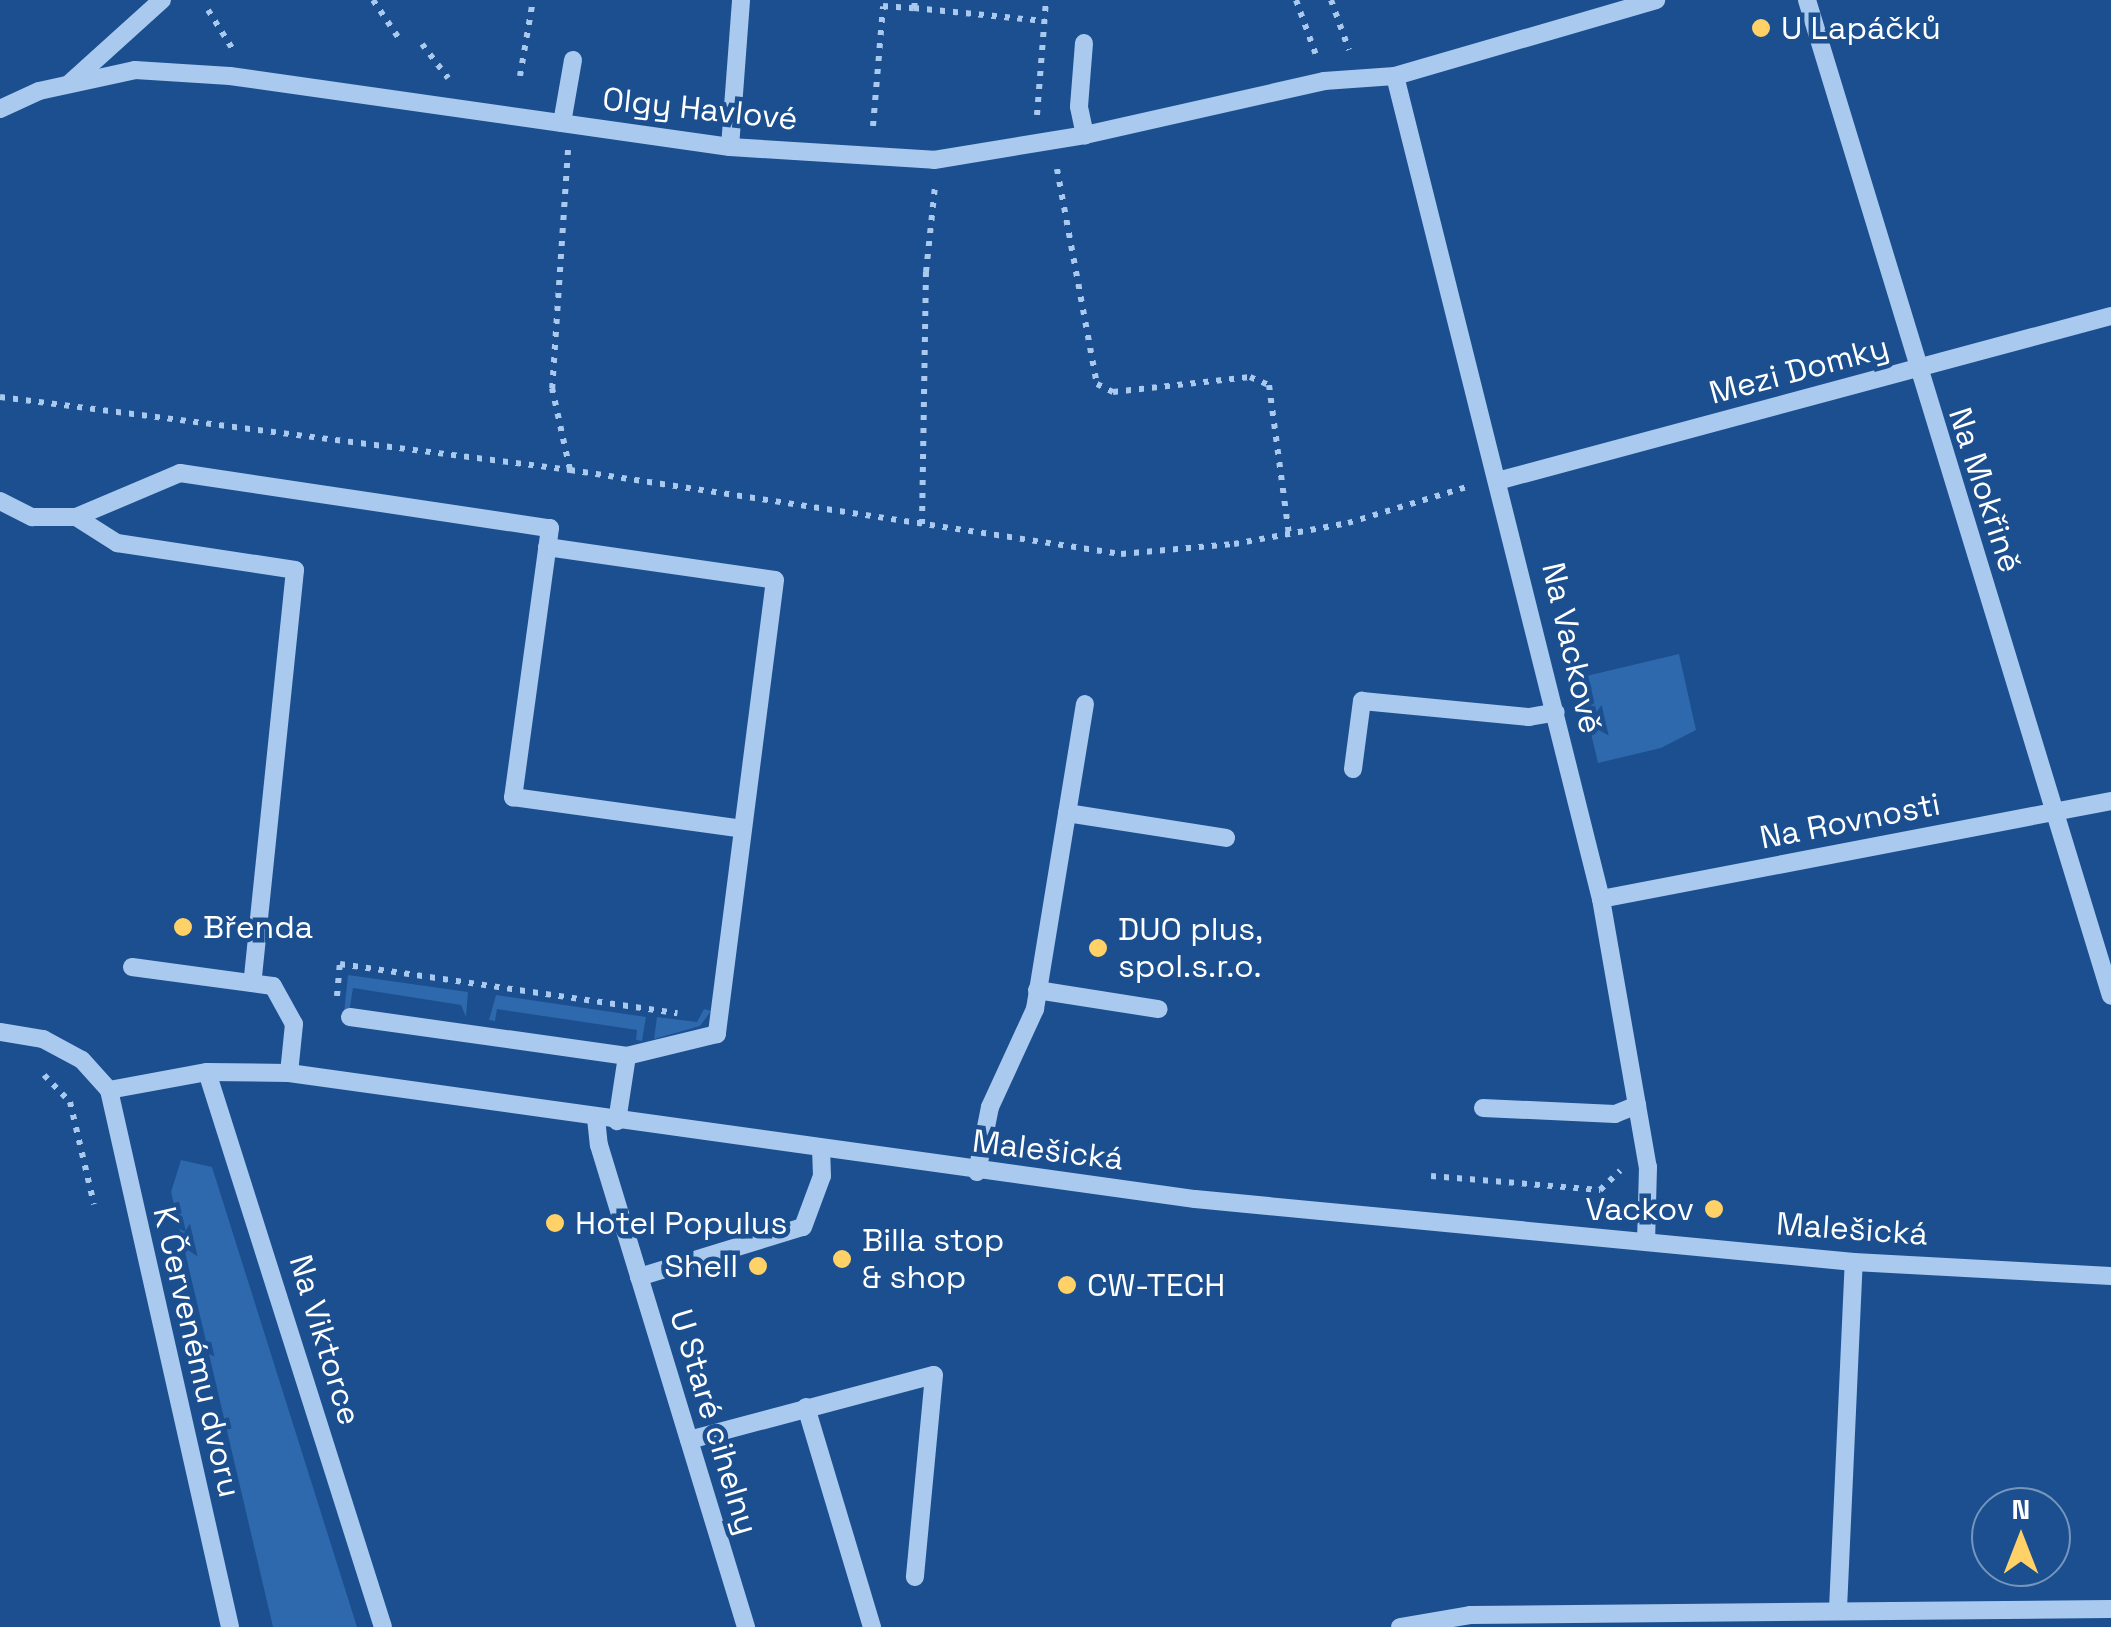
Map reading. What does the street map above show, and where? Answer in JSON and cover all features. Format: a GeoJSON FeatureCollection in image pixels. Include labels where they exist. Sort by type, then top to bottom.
{"type":"FeatureCollection","features":[{"type":"Feature","properties":{"kind":"street"},"geometry":{"type":"LineString","coordinates":[[69,84],[162,0]]}},
{"type":"Feature","properties":{"kind":"street"},"geometry":{"type":"LineString","coordinates":[[730,147],[741,0]]}},
{"type":"Feature","properties":{"kind":"street","name":"Olgy Havlové"},"geometry":{"type":"LineString","coordinates":[[0,109],[69,84],[135,70],[230,76],[730,147],[934,160],[1084,135],[1324,81],[1395,76],[1609,6],[1656,0]]}},
{"type":"Feature","properties":{"kind":"street","name":"Na Mokřině"},"geometry":{"type":"LineString","coordinates":[[1807,0],[1915,370],[2111,996]]}},
{"type":"Feature","properties":{"kind":"street"},"geometry":{"type":"LineString","coordinates":[[1084,42],[1079,108],[1084,135]]}},
{"type":"Feature","properties":{"kind":"street"},"geometry":{"type":"LineString","coordinates":[[562,123],[572,60]]}},
{"type":"Feature","properties":{"kind":"street","name":"Na Vackově"},"geometry":{"type":"LineString","coordinates":[[1395,76],[1501,480],[1601,899],[1648,1167],[1646,1242]]}},
{"type":"Feature","properties":{"kind":"street","name":"Mezi Domky"},"geometry":{"type":"LineString","coordinates":[[1501,480],[2111,316]]}},
{"type":"Feature","properties":{"kind":"street"},"geometry":{"type":"LineString","coordinates":[[0,502],[32,517],[76,517],[180,474],[550,528],[513,798],[743,828]]}},
{"type":"Feature","properties":{"kind":"street"},"geometry":{"type":"LineString","coordinates":[[76,517],[117,544],[295,570],[252,983]]}},
{"type":"Feature","properties":{"kind":"street"},"geometry":{"type":"LineString","coordinates":[[342,1015],[627,1056],[717,1034],[775,580],[547,547]]}},
{"type":"Feature","properties":{"kind":"street"},"geometry":{"type":"LineString","coordinates":[[1353,769],[1362,701],[1529,716],[1556,712]]}},
{"type":"Feature","properties":{"kind":"street"},"geometry":{"type":"LineString","coordinates":[[977,1172],[990,1107],[1038,990],[1085,704]]}},
{"type":"Feature","properties":{"kind":"street","name":"Na Rovnosti"},"geometry":{"type":"LineString","coordinates":[[1601,899],[2111,801]]}},
{"type":"Feature","properties":{"kind":"street"},"geometry":{"type":"LineString","coordinates":[[1067,813],[1226,838]]}},
{"type":"Feature","properties":{"kind":"street"},"geometry":{"type":"LineString","coordinates":[[132,968],[273,986],[294,1024],[289,1073]]}},
{"type":"Feature","properties":{"kind":"street"},"geometry":{"type":"LineString","coordinates":[[1038,990],[1159,1010]]}},
{"type":"Feature","properties":{"kind":"street"},"geometry":{"type":"LineString","coordinates":[[0,1032],[43,1039],[82,1060],[109,1090]]}},
{"type":"Feature","properties":{"kind":"street"},"geometry":{"type":"LineString","coordinates":[[617,1122],[627,1056]]}},
{"type":"Feature","properties":{"kind":"street","name":"Malešická"},"geometry":{"type":"LineString","coordinates":[[109,1090],[207,1072],[289,1073],[977,1172],[1854,1262],[2111,1276]]}},
{"type":"Feature","properties":{"kind":"street","name":"Na Viktorce"},"geometry":{"type":"LineString","coordinates":[[207,1072],[382,1627]]}},
{"type":"Feature","properties":{"kind":"street","name":"K Červenému dvoru"},"geometry":{"type":"LineString","coordinates":[[109,1090],[230,1627]]}},
{"type":"Feature","properties":{"kind":"street"},"geometry":{"type":"LineString","coordinates":[[1482,1108],[1615,1114],[1637,1106]]}},
{"type":"Feature","properties":{"kind":"street","name":"U Staré cihelny"},"geometry":{"type":"LineString","coordinates":[[596,1118],[639,1277],[746,1627]]}},
{"type":"Feature","properties":{"kind":"street"},"geometry":{"type":"LineString","coordinates":[[639,1277],[803,1227],[822,1176],[821,1151]]}},
{"type":"Feature","properties":{"kind":"street"},"geometry":{"type":"LineString","coordinates":[[1838,1609],[1854,1262]]}},
{"type":"Feature","properties":{"kind":"street"},"geometry":{"type":"LineString","coordinates":[[688,1440],[934,1376],[915,1576]]}},
{"type":"Feature","properties":{"kind":"street"},"geometry":{"type":"LineString","coordinates":[[806,1407],[872,1627]]}},
{"type":"Feature","properties":{"kind":"street"},"geometry":{"type":"LineString","coordinates":[[1400,1627],[1470,1615],[1594,1620],[1838,1609],[2111,1609]]}},
{"type":"Feature","properties":{"kind":"path"},"geometry":{"type":"LineString","coordinates":[[373,0],[400,40]]}},
{"type":"Feature","properties":{"kind":"path"},"geometry":{"type":"LineString","coordinates":[[520,76],[533,0]]}},
{"type":"Feature","properties":{"kind":"path"},"geometry":{"type":"LineString","coordinates":[[1036,116],[1046,0]]}},
{"type":"Feature","properties":{"kind":"path"},"geometry":{"type":"LineString","coordinates":[[1332,0],[1346,49],[1395,76]]}},
{"type":"Feature","properties":{"kind":"path"},"geometry":{"type":"LineString","coordinates":[[873,126],[884,6],[914,4],[1044,21]]}},
{"type":"Feature","properties":{"kind":"path"},"geometry":{"type":"LineString","coordinates":[[208,10],[232,48]]}},
{"type":"Feature","properties":{"kind":"path"},"geometry":{"type":"LineString","coordinates":[[568,150],[552,388],[570,470]]}},
{"type":"Feature","properties":{"kind":"path"},"geometry":{"type":"LineString","coordinates":[[1057,169],[1097,384],[1113,392],[1250,377],[1269,385],[1289,534]]}},
{"type":"Feature","properties":{"kind":"path"},"geometry":{"type":"LineString","coordinates":[[922,524],[926,272],[935,186]]}},
{"type":"Feature","properties":{"kind":"path"},"geometry":{"type":"LineString","coordinates":[[0,397],[570,470],[1121,554],[1289,534],[1501,480]]}},
{"type":"Feature","properties":{"kind":"path"},"geometry":{"type":"LineString","coordinates":[[342,1015],[340,964],[694,1015]]}},
{"type":"Feature","properties":{"kind":"path"},"geometry":{"type":"LineString","coordinates":[[31,1068],[70,1102],[94,1204]]}},
{"type":"Feature","properties":{"kind":"path"},"geometry":{"type":"LineString","coordinates":[[1430,1176],[1600,1190],[1623,1170]]}},
{"type":"Feature","properties":{"kind":"shaded area"},"geometry":{"type":"Polygon","coordinates":[[[1679,654],[1696,730],[1661,748],[1598,763],[1578,678],[1679,654]]]}},
{"type":"Feature","properties":{"kind":"shaded area"},"geometry":{"type":"Polygon","coordinates":[[[348,975],[468,992],[466,1017],[461,1005],[353,988],[349,1013],[344,1013],[348,975]]]}},
{"type":"Feature","properties":{"kind":"shaded area"},"geometry":{"type":"Polygon","coordinates":[[[496,995],[646,1017],[642,1041],[636,1040],[637,1030],[497,1009],[495,1021],[489,1020],[496,995]]]}},
{"type":"Feature","properties":{"kind":"shaded area"},"geometry":{"type":"Polygon","coordinates":[[[704,1009],[711,1011],[700,1026],[654,1039],[657,1017],[697,1022],[704,1009]]]}},
{"type":"Feature","properties":{"kind":"shaded area"},"geometry":{"type":"Polygon","coordinates":[[[181,1160],[212,1167],[357,1627],[273,1627],[171,1192],[181,1160]]]}},
{"type":"Feature","properties":{"kind":"place","name":"U Lapáčků"},"geometry":{"type":"Point","coordinates":[1761,28]}},
{"type":"Feature","properties":{"kind":"place","name":"Břenda"},"geometry":{"type":"Point","coordinates":[183,927]}},
{"type":"Feature","properties":{"kind":"place","name":"DUO plus, spol.s.r.o."},"geometry":{"type":"Point","coordinates":[1098,948]}},
{"type":"Feature","properties":{"kind":"place","name":"Vackov"},"geometry":{"type":"Point","coordinates":[1714,1209]}},
{"type":"Feature","properties":{"kind":"place","name":"Hotel Populus"},"geometry":{"type":"Point","coordinates":[555,1223]}},
{"type":"Feature","properties":{"kind":"place","name":"Billa stop & shop"},"geometry":{"type":"Point","coordinates":[842,1259]}},
{"type":"Feature","properties":{"kind":"place","name":"Shell"},"geometry":{"type":"Point","coordinates":[758,1266]}},
{"type":"Feature","properties":{"kind":"place","name":"CW-TECH"},"geometry":{"type":"Point","coordinates":[1067,1285]}}]}
